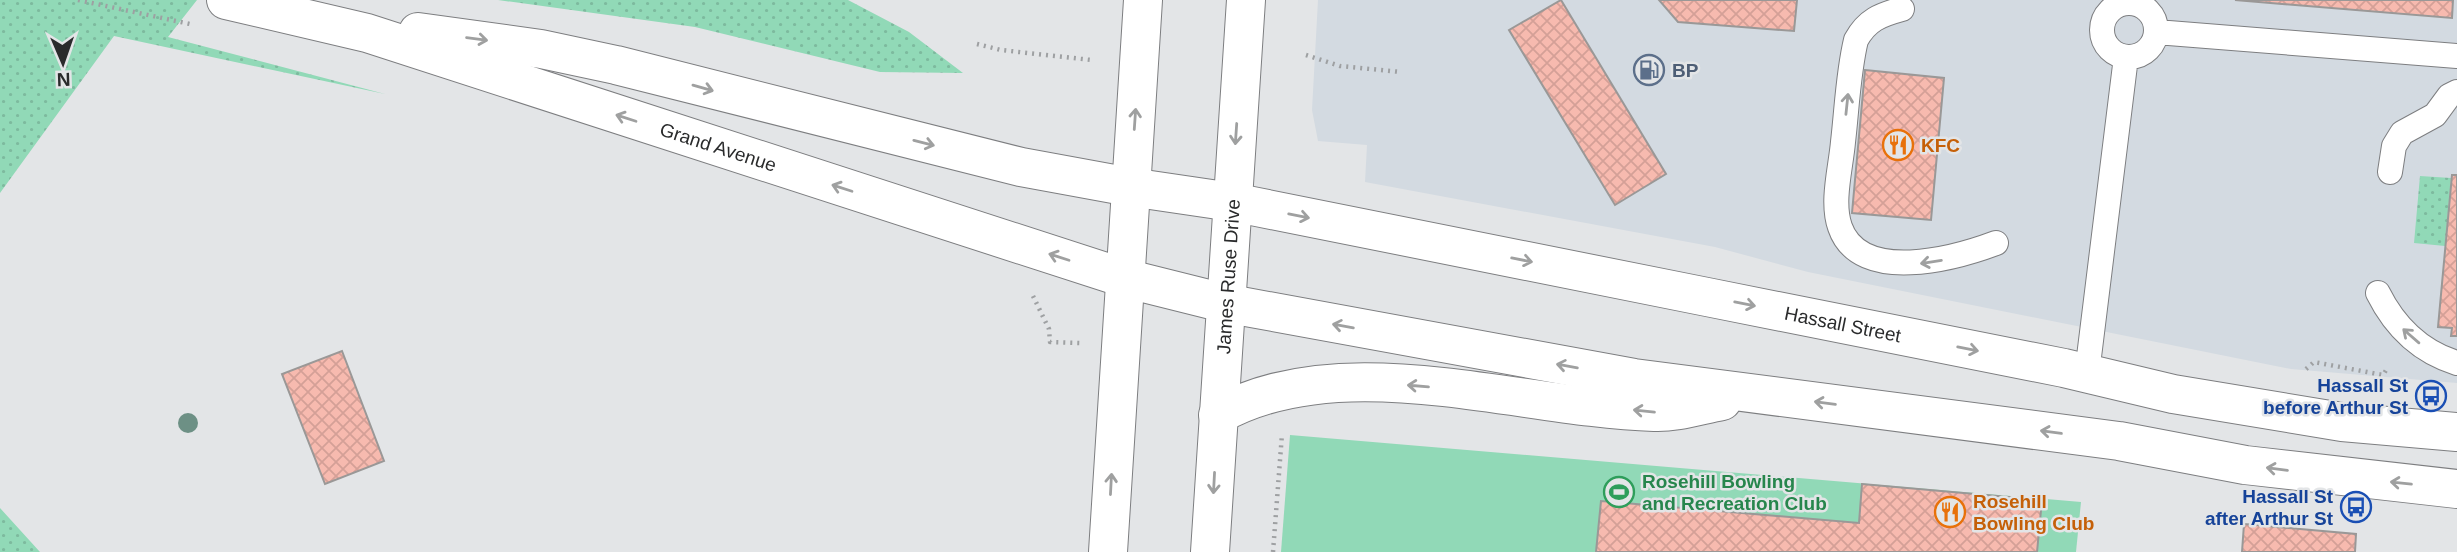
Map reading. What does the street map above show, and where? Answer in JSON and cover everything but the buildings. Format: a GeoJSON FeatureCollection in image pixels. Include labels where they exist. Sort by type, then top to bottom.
{"type":"FeatureCollection","features":[{"type":"Feature","properties":{"kind":"main road"},"geometry":{"type":"LineString","coordinates":[[1108,552],[1143,0]]}},
{"type":"Feature","properties":{"kind":"main road","name":"James Ruse Drive"},"geometry":{"type":"LineString","coordinates":[[1210,552],[1224,303],[1246,0]]}},
{"type":"Feature","properties":{"kind":"main road","name":"Grand Avenue"},"geometry":{"type":"LineString","coordinates":[[214,13],[312,18],[541,49],[1021,167],[1130,187]]}},
{"type":"Feature","properties":{"kind":"main road","name":"Grand Avenue"},"geometry":{"type":"LineString","coordinates":[[312,18],[416,49],[1124,278],[1224,303]]}},
{"type":"Feature","properties":{"kind":"main road","name":"Hassall Street"},"geometry":{"type":"LineString","coordinates":[[1130,187],[1232,202],[2087,373],[2173,394],[2343,422],[2457,432]]}},
{"type":"Feature","properties":{"kind":"main road"},"geometry":{"type":"LineString","coordinates":[[1224,303],[1634,378],[2119,441],[2258,466],[2457,489]]}},
{"type":"Feature","properties":{"kind":"main road"},"geometry":{"type":"LineString","coordinates":[[1218,415],[1237,404],[1272,392],[1325,384],[1410,385],[1656,412],[1759,395]]}},
{"type":"Feature","properties":{"kind":"lane"},"geometry":{"type":"LineString","coordinates":[[2131,1],[2147,9],[2156,24],[2156,32],[2150,48],[2143,54],[2126,57],[2105,44],[2102,27],[2115,6],[2131,1]]}},
{"type":"Feature","properties":{"kind":"lane"},"geometry":{"type":"LineString","coordinates":[[1902,9],[1879,15],[1864,27],[1856,40],[1839,182],[1840,229],[1854,247],[1873,257],[1897,263],[1924,264],[1963,255],[1996,243]]}},
{"type":"Feature","properties":{"kind":"lane"},"geometry":{"type":"LineString","coordinates":[[2156,32],[2457,56]]}},
{"type":"Feature","properties":{"kind":"lane"},"geometry":{"type":"LineString","coordinates":[[2087,373],[2126,57]]}},
{"type":"Feature","properties":{"kind":"lane"},"geometry":{"type":"LineString","coordinates":[[2390,172],[2394,146],[2402,133],[2446,115],[2449,96],[2457,92]]}},
{"type":"Feature","properties":{"kind":"lane"},"geometry":{"type":"LineString","coordinates":[[2378,293],[2389,314],[2406,334],[2434,356],[2457,363]]}},
{"type":"Feature","properties":{"kind":"path"},"geometry":{"type":"LineString","coordinates":[[78,0],[214,13]]}},
{"type":"Feature","properties":{"kind":"path"},"geometry":{"type":"LineString","coordinates":[[977,44],[1001,50],[1091,60]]}},
{"type":"Feature","properties":{"kind":"path"},"geometry":{"type":"LineString","coordinates":[[1306,55],[1340,66],[1401,72]]}},
{"type":"Feature","properties":{"kind":"path"},"geometry":{"type":"LineString","coordinates":[[1050,342],[1120,344]]}},
{"type":"Feature","properties":{"kind":"path"},"geometry":{"type":"LineString","coordinates":[[2306,369],[2314,362],[2383,375],[2390,364]]}},
{"type":"Feature","properties":{"kind":"path"},"geometry":{"type":"LineString","coordinates":[[1273,552],[1284,425]]}},
{"type":"Feature","properties":{"kind":"shaded area"},"geometry":{"type":"Polygon","coordinates":[[[1318,0],[2457,0],[2457,383],[2291,369],[1808,272],[1715,247],[1365,182],[1367,145],[1318,141],[1312,110],[1318,0]]]}},
{"type":"Feature","properties":{"kind":"green space"},"geometry":{"type":"Polygon","coordinates":[[[0,0],[197,0],[168,37],[385,94],[114,36],[0,193],[0,0]]]}},
{"type":"Feature","properties":{"kind":"green space"},"geometry":{"type":"Polygon","coordinates":[[[498,0],[848,0],[909,32],[963,73],[880,72],[695,27],[498,0]]]}},
{"type":"Feature","properties":{"kind":"green space"},"geometry":{"type":"Polygon","coordinates":[[[2420,176],[2451,178],[2445,246],[2414,243],[2420,176]]]}},
{"type":"Feature","properties":{"kind":"green space","name":"Rosehill Bowling and Recreation Club"},"geometry":{"type":"Polygon","coordinates":[[[1290,435],[2081,502],[2076,552],[1281,552],[1290,435]]]}},
{"type":"Feature","properties":{"kind":"green space"},"geometry":{"type":"Polygon","coordinates":[[[0,508],[40,552],[0,552],[0,508]]]}},
{"type":"Feature","properties":{"kind":"place","name":"BP"},"geometry":{"type":"Point","coordinates":[1649,70]}},
{"type":"Feature","properties":{"kind":"place","name":"KFC"},"geometry":{"type":"Point","coordinates":[1898,145]}},
{"type":"Feature","properties":{"kind":"place","name":"Hassall St before Arthur St"},"geometry":{"type":"Point","coordinates":[2431,396]}},
{"type":"Feature","properties":{"kind":"place","name":"Rosehill Bowling and Recreation Club"},"geometry":{"type":"Point","coordinates":[1619,492]}},
{"type":"Feature","properties":{"kind":"place","name":"Hassall St after Arthur St"},"geometry":{"type":"Point","coordinates":[2356,507]}},
{"type":"Feature","properties":{"kind":"place","name":"Rosehill Bowling Club"},"geometry":{"type":"Point","coordinates":[1950,512]}}]}
